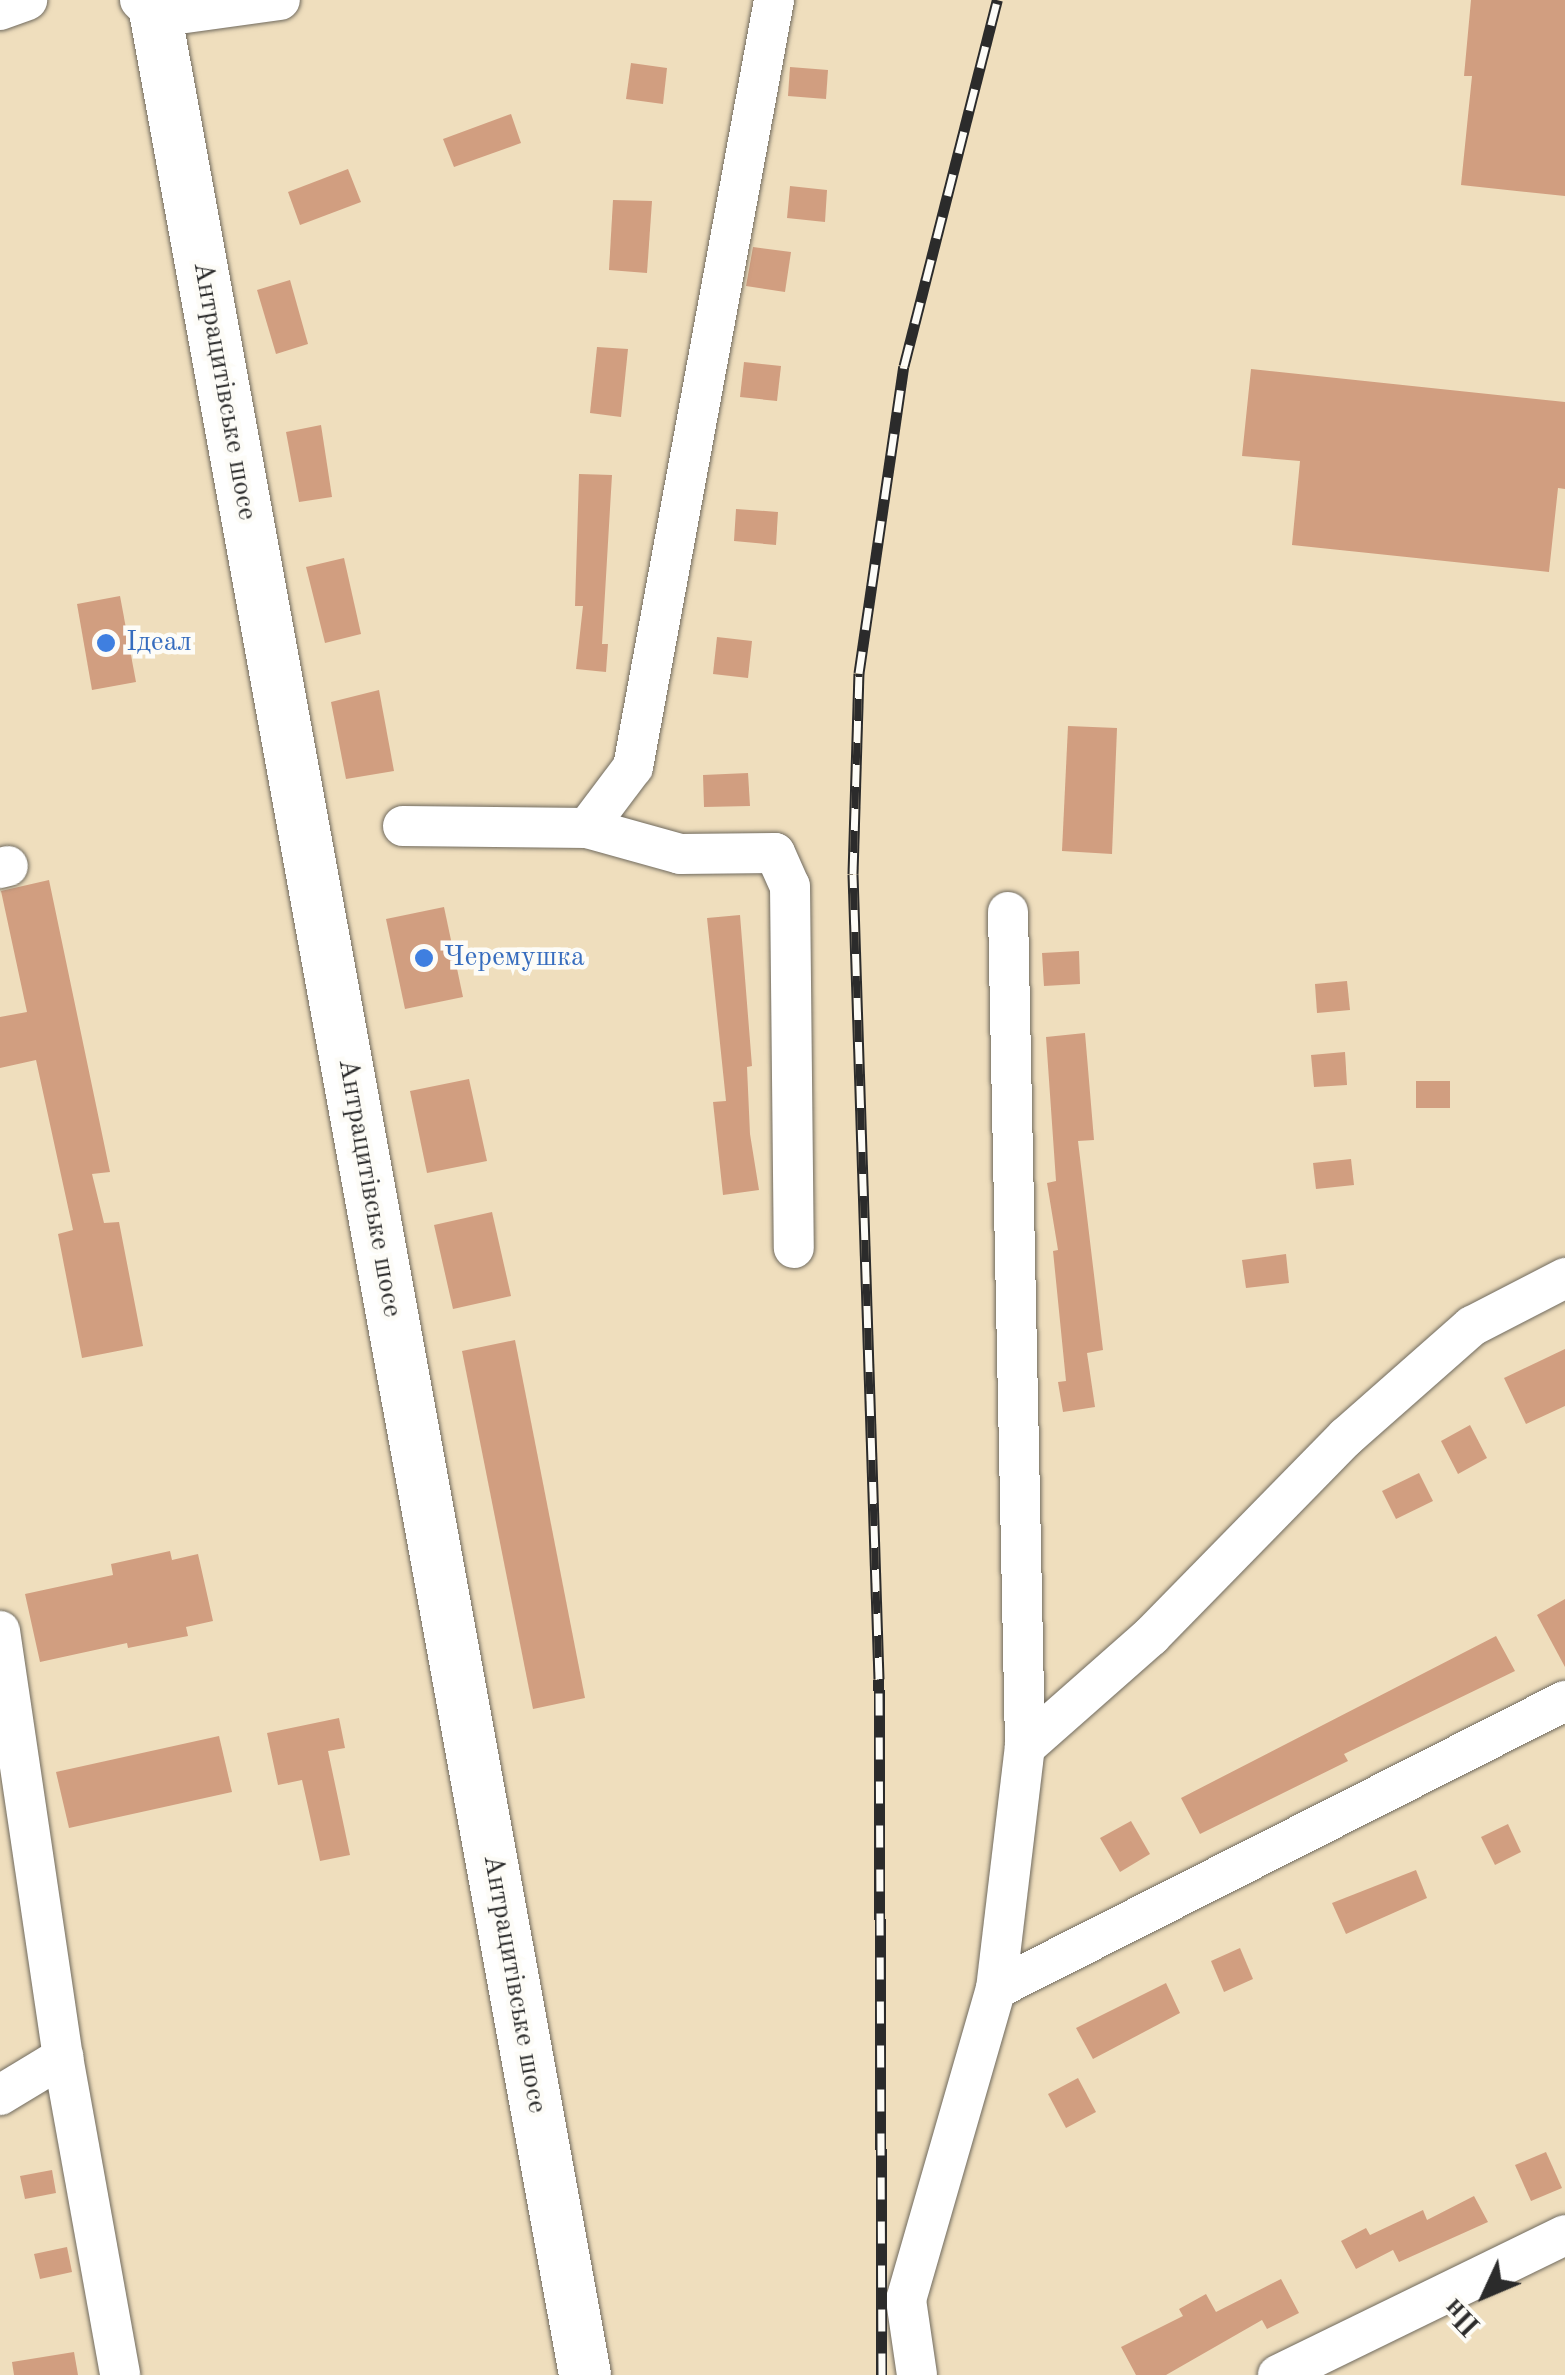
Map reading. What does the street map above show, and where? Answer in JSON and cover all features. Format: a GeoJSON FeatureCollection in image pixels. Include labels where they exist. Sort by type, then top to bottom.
{"type":"FeatureCollection","features":[{"type":"Feature","properties":{"kind":"main road","name":"Антрацитівське шосе"},"geometry":{"type":"LineString","coordinates":[[150,6],[585,2375]]}},
{"type":"Feature","properties":{"kind":"street"},"geometry":{"type":"LineString","coordinates":[[0,10],[27,0]]}},
{"type":"Feature","properties":{"kind":"street"},"geometry":{"type":"LineString","coordinates":[[150,6],[280,0]]}},
{"type":"Feature","properties":{"kind":"street"},"geometry":{"type":"LineString","coordinates":[[587,828],[633,767],[774,0]]}},
{"type":"Feature","properties":{"kind":"street"},"geometry":{"type":"LineString","coordinates":[[403,826],[587,828],[680,854],[776,853],[790,886],[794,1248]]}},
{"type":"Feature","properties":{"kind":"street"},"geometry":{"type":"LineString","coordinates":[[916,2375],[906,2300],[996,1990],[1025,1747],[1008,912]]}},
{"type":"Feature","properties":{"kind":"street"},"geometry":{"type":"LineString","coordinates":[[1025,1747],[1151,1636],[1346,1438],[1472,1326],[1565,1278]]}},
{"type":"Feature","properties":{"kind":"street"},"geometry":{"type":"LineString","coordinates":[[0,1631],[63,2058],[120,2375]]}},
{"type":"Feature","properties":{"kind":"street"},"geometry":{"type":"LineString","coordinates":[[996,1990],[1565,1701]]}},
{"type":"Feature","properties":{"kind":"street"},"geometry":{"type":"LineString","coordinates":[[0,2095],[63,2058]]}},
{"type":"Feature","properties":{"kind":"street"},"geometry":{"type":"LineString","coordinates":[[1278,2375],[1565,2235]]}},
{"type":"Feature","properties":{"kind":"building"},"geometry":{"type":"Polygon","coordinates":[[[1471,0],[1565,0],[1565,196],[1461,185],[1472,76],[1464,76],[1471,0]]]}},
{"type":"Feature","properties":{"kind":"building"},"geometry":{"type":"Polygon","coordinates":[[[631,63],[667,68],[663,104],[626,99],[631,63]]]}},
{"type":"Feature","properties":{"kind":"building"},"geometry":{"type":"Polygon","coordinates":[[[790,67],[828,70],[826,99],[788,96],[790,67]]]}},
{"type":"Feature","properties":{"kind":"building"},"geometry":{"type":"Polygon","coordinates":[[[511,114],[521,143],[454,167],[443,139],[511,114]]]}},
{"type":"Feature","properties":{"kind":"building"},"geometry":{"type":"Polygon","coordinates":[[[348,169],[361,202],[300,225],[288,192],[348,169]]]}},
{"type":"Feature","properties":{"kind":"building"},"geometry":{"type":"Polygon","coordinates":[[[790,186],[827,190],[825,222],[787,218],[790,186]]]}},
{"type":"Feature","properties":{"kind":"building"},"geometry":{"type":"Polygon","coordinates":[[[613,200],[652,201],[647,273],[609,270],[613,200]]]}},
{"type":"Feature","properties":{"kind":"building"},"geometry":{"type":"Polygon","coordinates":[[[753,247],[791,252],[785,292],[746,286],[753,247]]]}},
{"type":"Feature","properties":{"kind":"building"},"geometry":{"type":"Polygon","coordinates":[[[290,280],[308,344],[276,354],[257,290],[290,280]]]}},
{"type":"Feature","properties":{"kind":"building"},"geometry":{"type":"Polygon","coordinates":[[[597,347],[628,349],[621,417],[590,413],[597,347]]]}},
{"type":"Feature","properties":{"kind":"building"},"geometry":{"type":"Polygon","coordinates":[[[744,362],[781,366],[777,401],[740,397],[744,362]]]}},
{"type":"Feature","properties":{"kind":"building"},"geometry":{"type":"Polygon","coordinates":[[[1251,369],[1565,402],[1565,489],[1558,488],[1549,572],[1292,545],[1300,461],[1242,456],[1251,369]]]}},
{"type":"Feature","properties":{"kind":"building"},"geometry":{"type":"Polygon","coordinates":[[[321,425],[332,497],[299,502],[286,432],[321,425]]]}},
{"type":"Feature","properties":{"kind":"building"},"geometry":{"type":"Polygon","coordinates":[[[579,474],[612,475],[602,644],[608,644],[606,672],[576,669],[583,606],[575,606],[579,474]]]}},
{"type":"Feature","properties":{"kind":"building"},"geometry":{"type":"Polygon","coordinates":[[[736,509],[778,512],[776,545],[734,541],[736,509]]]}},
{"type":"Feature","properties":{"kind":"building"},"geometry":{"type":"Polygon","coordinates":[[[344,558],[361,634],[325,643],[306,567],[344,558]]]}},
{"type":"Feature","properties":{"kind":"building","name":"Ідеал"},"geometry":{"type":"Polygon","coordinates":[[[120,596],[136,682],[92,690],[77,604],[120,596]]]}},
{"type":"Feature","properties":{"kind":"building"},"geometry":{"type":"Polygon","coordinates":[[[717,637],[752,641],[748,678],[713,674],[717,637]]]}},
{"type":"Feature","properties":{"kind":"building"},"geometry":{"type":"Polygon","coordinates":[[[379,690],[394,771],[346,779],[331,702],[379,690]]]}},
{"type":"Feature","properties":{"kind":"building"},"geometry":{"type":"Polygon","coordinates":[[[1068,726],[1117,728],[1112,854],[1062,851],[1068,726]]]}},
{"type":"Feature","properties":{"kind":"building"},"geometry":{"type":"Polygon","coordinates":[[[748,773],[750,806],[704,807],[703,775],[748,773]]]}},
{"type":"Feature","properties":{"kind":"building"},"geometry":{"type":"Polygon","coordinates":[[[49,880],[110,1172],[92,1174],[104,1223],[119,1222],[143,1346],[82,1358],[58,1234],[73,1230],[36,1060],[0,1068],[0,1017],[27,1012],[1,891],[49,880]]]}},
{"type":"Feature","properties":{"kind":"building","name":"Черемушка"},"geometry":{"type":"Polygon","coordinates":[[[444,907],[463,997],[405,1009],[386,919],[444,907]]]}},
{"type":"Feature","properties":{"kind":"building"},"geometry":{"type":"Polygon","coordinates":[[[740,915],[752,1066],[747,1067],[750,1134],[759,1190],[723,1195],[713,1102],[726,1101],[707,918],[740,915]]]}},
{"type":"Feature","properties":{"kind":"building"},"geometry":{"type":"Polygon","coordinates":[[[1079,951],[1080,984],[1044,986],[1042,953],[1079,951]]]}},
{"type":"Feature","properties":{"kind":"building"},"geometry":{"type":"Polygon","coordinates":[[[1347,981],[1350,1010],[1317,1013],[1315,984],[1347,981]]]}},
{"type":"Feature","properties":{"kind":"building"},"geometry":{"type":"Polygon","coordinates":[[[1085,1033],[1094,1140],[1078,1141],[1103,1350],[1087,1353],[1095,1407],[1063,1412],[1058,1382],[1066,1381],[1053,1251],[1058,1250],[1047,1183],[1056,1181],[1046,1037],[1085,1033]]]}},
{"type":"Feature","properties":{"kind":"building"},"geometry":{"type":"Polygon","coordinates":[[[1345,1052],[1347,1085],[1314,1087],[1311,1055],[1345,1052]]]}},
{"type":"Feature","properties":{"kind":"building"},"geometry":{"type":"Polygon","coordinates":[[[469,1079],[487,1161],[427,1173],[410,1091],[469,1079]]]}},
{"type":"Feature","properties":{"kind":"building"},"geometry":{"type":"Polygon","coordinates":[[[1416,1081],[1450,1081],[1450,1108],[1416,1108],[1416,1081]]]}},
{"type":"Feature","properties":{"kind":"building"},"geometry":{"type":"Polygon","coordinates":[[[1351,1159],[1354,1185],[1316,1189],[1313,1163],[1351,1159]]]}},
{"type":"Feature","properties":{"kind":"building"},"geometry":{"type":"Polygon","coordinates":[[[492,1212],[511,1296],[453,1309],[434,1225],[492,1212]]]}},
{"type":"Feature","properties":{"kind":"building"},"geometry":{"type":"Polygon","coordinates":[[[1286,1254],[1289,1283],[1246,1288],[1242,1260],[1286,1254]]]}},
{"type":"Feature","properties":{"kind":"building"},"geometry":{"type":"Polygon","coordinates":[[[515,1340],[585,1698],[533,1709],[462,1351],[515,1340]]]}},
{"type":"Feature","properties":{"kind":"building"},"geometry":{"type":"Polygon","coordinates":[[[1565,1349],[1565,1406],[1526,1424],[1504,1378],[1565,1349]]]}},
{"type":"Feature","properties":{"kind":"building"},"geometry":{"type":"Polygon","coordinates":[[[1470,1425],[1487,1458],[1458,1474],[1441,1441],[1470,1425]]]}},
{"type":"Feature","properties":{"kind":"building"},"geometry":{"type":"Polygon","coordinates":[[[1419,1473],[1433,1501],[1396,1519],[1382,1491],[1419,1473]]]}},
{"type":"Feature","properties":{"kind":"building"},"geometry":{"type":"Polygon","coordinates":[[[170,1551],[172,1560],[198,1554],[213,1621],[186,1627],[188,1636],[128,1648],[127,1643],[40,1662],[25,1594],[113,1575],[111,1564],[170,1551]]]}},
{"type":"Feature","properties":{"kind":"building"},"geometry":{"type":"Polygon","coordinates":[[[1565,1599],[1565,1667],[1537,1615],[1565,1599]]]}},
{"type":"Feature","properties":{"kind":"building"},"geometry":{"type":"Polygon","coordinates":[[[1496,1636],[1515,1671],[1344,1754],[1348,1761],[1200,1834],[1181,1798],[1496,1636]]]}},
{"type":"Feature","properties":{"kind":"building"},"geometry":{"type":"Polygon","coordinates":[[[339,1718],[345,1748],[328,1751],[350,1855],[320,1861],[302,1780],[278,1785],[267,1733],[339,1718]]]}},
{"type":"Feature","properties":{"kind":"building"},"geometry":{"type":"Polygon","coordinates":[[[219,1736],[232,1792],[69,1828],[56,1772],[219,1736]]]}},
{"type":"Feature","properties":{"kind":"building"},"geometry":{"type":"Polygon","coordinates":[[[1131,1821],[1150,1854],[1120,1872],[1100,1838],[1131,1821]]]}},
{"type":"Feature","properties":{"kind":"building"},"geometry":{"type":"Polygon","coordinates":[[[1508,1824],[1521,1852],[1495,1865],[1481,1837],[1508,1824]]]}},
{"type":"Feature","properties":{"kind":"building"},"geometry":{"type":"Polygon","coordinates":[[[1416,1870],[1427,1898],[1346,1934],[1332,1903],[1416,1870]]]}},
{"type":"Feature","properties":{"kind":"building"},"geometry":{"type":"Polygon","coordinates":[[[1240,1948],[1253,1979],[1224,1992],[1211,1961],[1240,1948]]]}},
{"type":"Feature","properties":{"kind":"building"},"geometry":{"type":"Polygon","coordinates":[[[1166,1983],[1180,2013],[1093,2059],[1076,2028],[1166,1983]]]}},
{"type":"Feature","properties":{"kind":"building"},"geometry":{"type":"Polygon","coordinates":[[[1078,2078],[1096,2112],[1066,2128],[1048,2094],[1078,2078]]]}},
{"type":"Feature","properties":{"kind":"building"},"geometry":{"type":"Polygon","coordinates":[[[1546,2152],[1562,2188],[1531,2201],[1515,2165],[1546,2152]]]}},
{"type":"Feature","properties":{"kind":"building"},"geometry":{"type":"Polygon","coordinates":[[[52,2170],[56,2193],[25,2199],[20,2176],[52,2170]]]}},
{"type":"Feature","properties":{"kind":"building"},"geometry":{"type":"Polygon","coordinates":[[[1474,2196],[1488,2222],[1399,2262],[1393,2250],[1356,2269],[1341,2241],[1366,2228],[1370,2235],[1423,2210],[1427,2220],[1474,2196]]]}},
{"type":"Feature","properties":{"kind":"building"},"geometry":{"type":"Polygon","coordinates":[[[67,2247],[72,2272],[40,2279],[34,2254],[67,2247]]]}},
{"type":"Feature","properties":{"kind":"building"},"geometry":{"type":"Polygon","coordinates":[[[1281,2279],[1299,2313],[1267,2329],[1262,2320],[1166,2375],[1136,2375],[1121,2347],[1183,2316],[1179,2309],[1206,2294],[1216,2312],[1281,2279]]]}},
{"type":"Feature","properties":{"kind":"building"},"geometry":{"type":"Polygon","coordinates":[[[74,2352],[78,2375],[14,2375],[12,2362],[74,2352]]]}},
{"type":"Feature","properties":{"kind":"railway"},"geometry":{"type":"LineString","coordinates":[[882,2375],[879,1679],[853,874],[859,673],[904,366],[997,0]]}},
{"type":"Feature","properties":{"kind":"place","name":"Ідеал"},"geometry":{"type":"Point","coordinates":[106,643]}},
{"type":"Feature","properties":{"kind":"place","name":"Черемушка"},"geometry":{"type":"Point","coordinates":[424,958]}}]}
